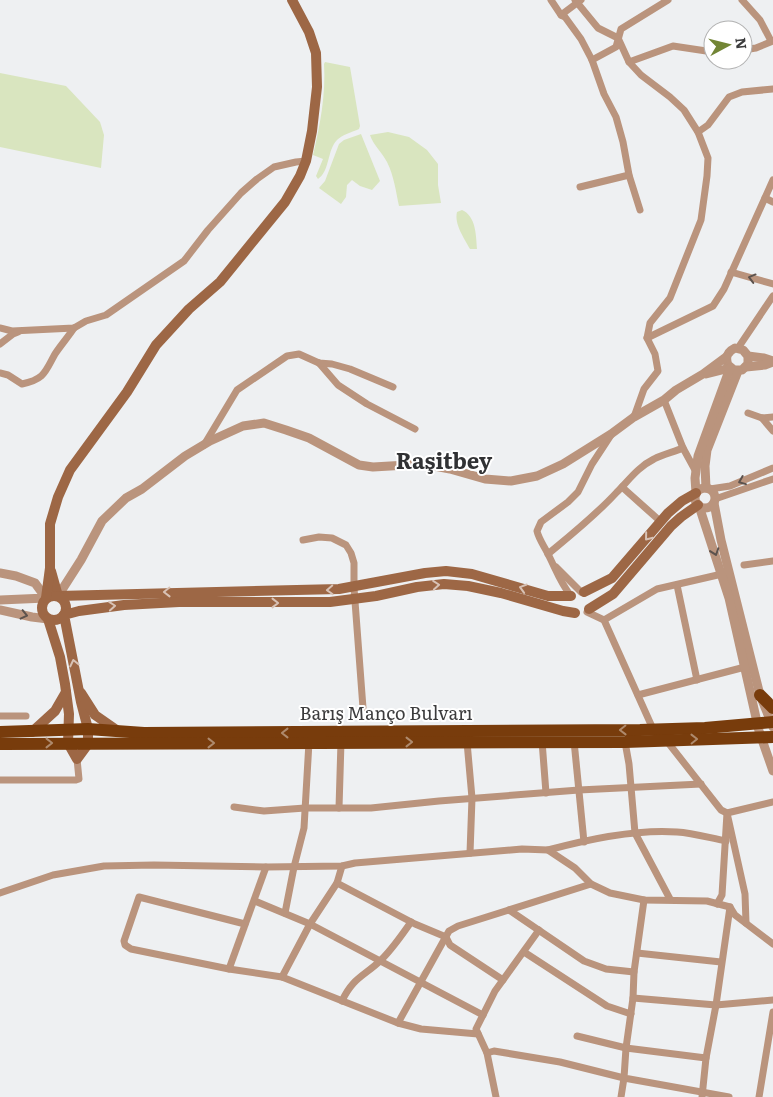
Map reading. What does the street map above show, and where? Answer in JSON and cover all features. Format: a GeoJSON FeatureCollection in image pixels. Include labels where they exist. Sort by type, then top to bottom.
{"type":"FeatureCollection","features":[{"type":"Feature","properties":{"kind":"highway"},"geometry":{"type":"LineString","coordinates":[[760,695],[773,708]]}},
{"type":"Feature","properties":{"kind":"highway","name":"Barış Manço Bulvarı"},"geometry":{"type":"LineString","coordinates":[[0,732],[88,729],[144,733],[332,733],[705,728],[769,723]]}},
{"type":"Feature","properties":{"kind":"highway","name":"Barış Manço Bulvarı"},"geometry":{"type":"LineString","coordinates":[[0,744],[625,742],[769,738]]}},
{"type":"Feature","properties":{"kind":"main road"},"geometry":{"type":"LineString","coordinates":[[50,568],[58,596],[66,604],[64,615],[66,632],[88,729],[88,744],[78,759],[68,743],[69,714],[60,657],[48,619],[42,609],[42,603],[46,598],[50,568],[50,524],[58,497],[70,470],[127,392],[156,346],[189,309],[220,282],[285,202],[300,176],[306,161],[312,131],[317,87],[316,53],[309,32],[292,0]]}},
{"type":"Feature","properties":{"kind":"main road"},"geometry":{"type":"LineString","coordinates":[[46,598],[52,596],[165,592],[315,591],[354,588],[425,573],[446,571],[472,574],[548,596],[571,596],[612,578],[660,521],[682,500],[696,493]]}},
{"type":"Feature","properties":{"kind":"main road"},"geometry":{"type":"LineString","coordinates":[[48,619],[59,619],[64,615],[79,611],[124,605],[179,602],[298,603],[356,599],[417,587],[444,584],[501,593],[579,614],[613,594],[671,526],[699,505]]}},
{"type":"Feature","properties":{"kind":"main road"},"geometry":{"type":"LineString","coordinates":[[583,592],[590,600],[588,610]]}},
{"type":"Feature","properties":{"kind":"main road"},"geometry":{"type":"LineString","coordinates":[[571,596],[569,604],[575,613]]}},
{"type":"Feature","properties":{"kind":"main road"},"geometry":{"type":"LineString","coordinates":[[79,691],[95,715],[118,731]]}},
{"type":"Feature","properties":{"kind":"main road"},"geometry":{"type":"LineString","coordinates":[[32,732],[55,711],[66,692]]}},
{"type":"Feature","properties":{"kind":"street"},"geometry":{"type":"LineString","coordinates":[[551,0],[581,39],[592,60],[604,94],[616,117],[629,175],[640,210]]}},
{"type":"Feature","properties":{"kind":"street"},"geometry":{"type":"LineString","coordinates":[[592,60],[616,47],[621,29],[668,0]]}},
{"type":"Feature","properties":{"kind":"street"},"geometry":{"type":"LineString","coordinates":[[742,0],[760,20],[772,41],[753,48]]}},
{"type":"Feature","properties":{"kind":"street"},"geometry":{"type":"LineString","coordinates":[[561,15],[577,1],[598,28],[618,38],[630,62],[641,75],[684,110],[698,132],[708,158],[701,220],[670,298],[650,323],[647,338],[655,354],[658,371],[644,389],[634,417]]}},
{"type":"Feature","properties":{"kind":"street"},"geometry":{"type":"LineString","coordinates":[[630,62],[673,46],[703,50]]}},
{"type":"Feature","properties":{"kind":"street"},"geometry":{"type":"LineString","coordinates":[[698,132],[708,125],[730,97],[742,92],[773,90]]}},
{"type":"Feature","properties":{"kind":"street"},"geometry":{"type":"LineString","coordinates":[[0,328],[12,331],[74,328],[106,315],[184,261],[208,230],[241,193],[257,179],[274,167],[306,161]]}},
{"type":"Feature","properties":{"kind":"street"},"geometry":{"type":"LineString","coordinates":[[580,187],[602,180],[629,175]]}},
{"type":"Feature","properties":{"kind":"street"},"geometry":{"type":"LineString","coordinates":[[647,338],[713,306],[731,272],[773,180]]}},
{"type":"Feature","properties":{"kind":"street"},"geometry":{"type":"LineString","coordinates":[[765,198],[773,202]]}},
{"type":"Feature","properties":{"kind":"street"},"geometry":{"type":"LineString","coordinates":[[731,272],[773,284]]}},
{"type":"Feature","properties":{"kind":"street"},"geometry":{"type":"LineString","coordinates":[[58,596],[81,560],[102,521],[126,498],[142,489],[186,456],[243,426],[264,423],[309,438],[359,465],[373,467],[424,464],[485,479],[510,481],[537,476],[563,464],[611,434],[634,417],[703,374],[726,357],[731,350],[738,348],[770,304],[773,296]]}},
{"type":"Feature","properties":{"kind":"street"},"geometry":{"type":"LineString","coordinates":[[0,374],[8,375],[22,384],[34,381],[47,371],[74,328]]}},
{"type":"Feature","properties":{"kind":"street"},"geometry":{"type":"LineString","coordinates":[[0,344],[13,334],[24,330]]}},
{"type":"Feature","properties":{"kind":"street"},"geometry":{"type":"LineString","coordinates":[[738,348],[743,350],[748,356],[748,364],[738,369],[698,456],[695,470],[695,498],[722,574],[745,667],[769,723]]}},
{"type":"Feature","properties":{"kind":"street"},"geometry":{"type":"LineString","coordinates":[[204,445],[237,390],[287,356],[299,354],[319,363],[350,369],[393,388]]}},
{"type":"Feature","properties":{"kind":"street"},"geometry":{"type":"LineString","coordinates":[[748,356],[764,358],[773,362]]}},
{"type":"Feature","properties":{"kind":"street"},"geometry":{"type":"LineString","coordinates":[[726,357],[726,361],[738,369]]}},
{"type":"Feature","properties":{"kind":"street"},"geometry":{"type":"LineString","coordinates":[[703,374],[773,362]]}},
{"type":"Feature","properties":{"kind":"street"},"geometry":{"type":"LineString","coordinates":[[319,363],[338,385],[367,404],[415,429]]}},
{"type":"Feature","properties":{"kind":"street"},"geometry":{"type":"LineString","coordinates":[[738,369],[707,450],[704,466],[708,488],[713,491],[760,695],[769,723],[773,771]]}},
{"type":"Feature","properties":{"kind":"street"},"geometry":{"type":"LineString","coordinates":[[664,400],[683,448],[695,470]]}},
{"type":"Feature","properties":{"kind":"street"},"geometry":{"type":"LineString","coordinates":[[748,413],[762,418],[773,417]]}},
{"type":"Feature","properties":{"kind":"street"},"geometry":{"type":"LineString","coordinates":[[762,418],[773,430]]}},
{"type":"Feature","properties":{"kind":"street"},"geometry":{"type":"LineString","coordinates":[[571,596],[562,586],[553,563],[538,538],[537,530],[541,522],[578,492],[592,464],[611,434]]}},
{"type":"Feature","properties":{"kind":"street"},"geometry":{"type":"LineString","coordinates":[[548,554],[580,528],[636,472],[654,458],[683,448]]}},
{"type":"Feature","properties":{"kind":"street"},"geometry":{"type":"LineString","coordinates":[[696,493],[701,489],[730,486],[773,468]]}},
{"type":"Feature","properties":{"kind":"street"},"geometry":{"type":"LineString","coordinates":[[699,505],[707,507],[714,501],[773,479]]}},
{"type":"Feature","properties":{"kind":"street"},"geometry":{"type":"LineString","coordinates":[[622,487],[660,521]]}},
{"type":"Feature","properties":{"kind":"street"},"geometry":{"type":"LineString","coordinates":[[303,540],[319,537],[332,538],[346,545],[354,563],[354,588],[363,708]]}},
{"type":"Feature","properties":{"kind":"street"},"geometry":{"type":"LineString","coordinates":[[744,565],[773,561]]}},
{"type":"Feature","properties":{"kind":"street"},"geometry":{"type":"LineString","coordinates":[[553,563],[583,592]]}},
{"type":"Feature","properties":{"kind":"street"},"geometry":{"type":"LineString","coordinates":[[0,573],[16,576],[35,583],[46,598]]}},
{"type":"Feature","properties":{"kind":"street"},"geometry":{"type":"LineString","coordinates":[[604,620],[657,589],[722,574]]}},
{"type":"Feature","properties":{"kind":"street"},"geometry":{"type":"LineString","coordinates":[[677,585],[697,680]]}},
{"type":"Feature","properties":{"kind":"street"},"geometry":{"type":"LineString","coordinates":[[0,600],[46,598]]}},
{"type":"Feature","properties":{"kind":"street"},"geometry":{"type":"LineString","coordinates":[[0,610],[48,619]]}},
{"type":"Feature","properties":{"kind":"street"},"geometry":{"type":"LineString","coordinates":[[588,610],[604,620],[652,729]]}},
{"type":"Feature","properties":{"kind":"street"},"geometry":{"type":"LineString","coordinates":[[638,695],[745,667]]}},
{"type":"Feature","properties":{"kind":"street"},"geometry":{"type":"LineString","coordinates":[[0,716],[26,716]]}},
{"type":"Feature","properties":{"kind":"street"},"geometry":{"type":"LineString","coordinates":[[666,740],[721,810],[727,813],[773,802]]}},
{"type":"Feature","properties":{"kind":"street"},"geometry":{"type":"LineString","coordinates":[[542,741],[546,793]]}},
{"type":"Feature","properties":{"kind":"street"},"geometry":{"type":"LineString","coordinates":[[574,741],[584,842]]}},
{"type":"Feature","properties":{"kind":"street"},"geometry":{"type":"LineString","coordinates":[[286,913],[294,867],[304,828],[309,742]]}},
{"type":"Feature","properties":{"kind":"street"},"geometry":{"type":"LineString","coordinates":[[339,808],[340,742]]}},
{"type":"Feature","properties":{"kind":"street"},"geometry":{"type":"LineString","coordinates":[[467,742],[472,798],[470,853]]}},
{"type":"Feature","properties":{"kind":"street"},"geometry":{"type":"LineString","coordinates":[[625,742],[635,834],[670,900]]}},
{"type":"Feature","properties":{"kind":"street"},"geometry":{"type":"LineString","coordinates":[[0,780],[76,780],[79,779],[78,759]]}},
{"type":"Feature","properties":{"kind":"street"},"geometry":{"type":"LineString","coordinates":[[234,807],[264,811],[305,808],[371,808],[579,790],[701,784]]}},
{"type":"Feature","properties":{"kind":"street"},"geometry":{"type":"LineString","coordinates":[[718,904],[722,895],[727,813]]}},
{"type":"Feature","properties":{"kind":"street"},"geometry":{"type":"LineString","coordinates":[[727,813],[745,894],[746,923]]}},
{"type":"Feature","properties":{"kind":"street"},"geometry":{"type":"LineString","coordinates":[[0,892],[53,875],[104,866],[342,866],[355,863],[470,853],[522,849],[548,850],[635,834],[677,832],[726,842]]}},
{"type":"Feature","properties":{"kind":"street"},"geometry":{"type":"LineString","coordinates":[[548,850],[574,868],[592,884],[610,893],[644,900],[707,901],[730,907],[735,914],[773,944]]}},
{"type":"Feature","properties":{"kind":"street"},"geometry":{"type":"LineString","coordinates":[[282,977],[310,924],[337,883],[342,866]]}},
{"type":"Feature","properties":{"kind":"street"},"geometry":{"type":"LineString","coordinates":[[230,969],[266,867]]}},
{"type":"Feature","properties":{"kind":"street"},"geometry":{"type":"LineString","coordinates":[[337,883],[411,922],[446,937],[450,945],[503,980]]}},
{"type":"Feature","properties":{"kind":"street"},"geometry":{"type":"LineString","coordinates":[[398,1024],[449,931],[458,926],[592,884]]}},
{"type":"Feature","properties":{"kind":"street"},"geometry":{"type":"LineString","coordinates":[[245,924],[139,897],[124,941],[128,948],[230,969],[282,977],[398,1024],[421,1029],[478,1034]]}},
{"type":"Feature","properties":{"kind":"street"},"geometry":{"type":"LineString","coordinates":[[621,1097],[633,998],[634,972],[644,900]]}},
{"type":"Feature","properties":{"kind":"street"},"geometry":{"type":"LineString","coordinates":[[255,901],[310,924],[483,1015]]}},
{"type":"Feature","properties":{"kind":"street"},"geometry":{"type":"LineString","coordinates":[[702,1095],[730,907]]}},
{"type":"Feature","properties":{"kind":"street"},"geometry":{"type":"LineString","coordinates":[[509,910],[584,961],[606,969],[634,972]]}},
{"type":"Feature","properties":{"kind":"street"},"geometry":{"type":"LineString","coordinates":[[342,1001],[353,982],[381,961],[411,922]]}},
{"type":"Feature","properties":{"kind":"street"},"geometry":{"type":"LineString","coordinates":[[496,1097],[487,1053],[476,1028],[495,991],[539,930]]}},
{"type":"Feature","properties":{"kind":"street"},"geometry":{"type":"LineString","coordinates":[[524,952],[607,1006],[631,1014]]}},
{"type":"Feature","properties":{"kind":"street"},"geometry":{"type":"LineString","coordinates":[[637,953],[721,962]]}},
{"type":"Feature","properties":{"kind":"street"},"geometry":{"type":"LineString","coordinates":[[633,998],[716,1005],[773,1000]]}},
{"type":"Feature","properties":{"kind":"street"},"geometry":{"type":"LineString","coordinates":[[759,1097],[773,1012]]}},
{"type":"Feature","properties":{"kind":"street"},"geometry":{"type":"LineString","coordinates":[[577,1036],[626,1048],[706,1058]]}},
{"type":"Feature","properties":{"kind":"street"},"geometry":{"type":"LineString","coordinates":[[487,1053],[494,1051],[560,1062],[702,1095],[729,1097]]}},
{"type":"Feature","properties":{"kind":"green space"},"geometry":{"type":"Polygon","coordinates":[[[325,62],[350,67],[360,126],[359,129],[337,140],[325,171],[318,179],[316,176],[323,159],[313,155],[322,110],[325,62]]]}},
{"type":"Feature","properties":{"kind":"green space"},"geometry":{"type":"Polygon","coordinates":[[[0,73],[66,86],[100,122],[104,135],[101,168],[0,147],[0,73]]]}},
{"type":"Feature","properties":{"kind":"green space"},"geometry":{"type":"Polygon","coordinates":[[[388,132],[409,137],[427,150],[438,164],[438,185],[441,203],[399,206],[389,167],[370,135],[388,132]]]}},
{"type":"Feature","properties":{"kind":"green space"},"geometry":{"type":"Polygon","coordinates":[[[361,134],[380,181],[372,190],[360,186],[352,180],[347,185],[346,197],[341,204],[319,188],[325,181],[339,144],[344,140],[361,134]]]}},
{"type":"Feature","properties":{"kind":"green space"},"geometry":{"type":"Polygon","coordinates":[[[462,210],[473,221],[477,249],[470,249],[458,226],[457,212],[462,210]]]}},
{"type":"Feature","properties":{"kind":"district","name":"Raşitbey"},"geometry":{"type":"Point","coordinates":[444,461]}}]}
